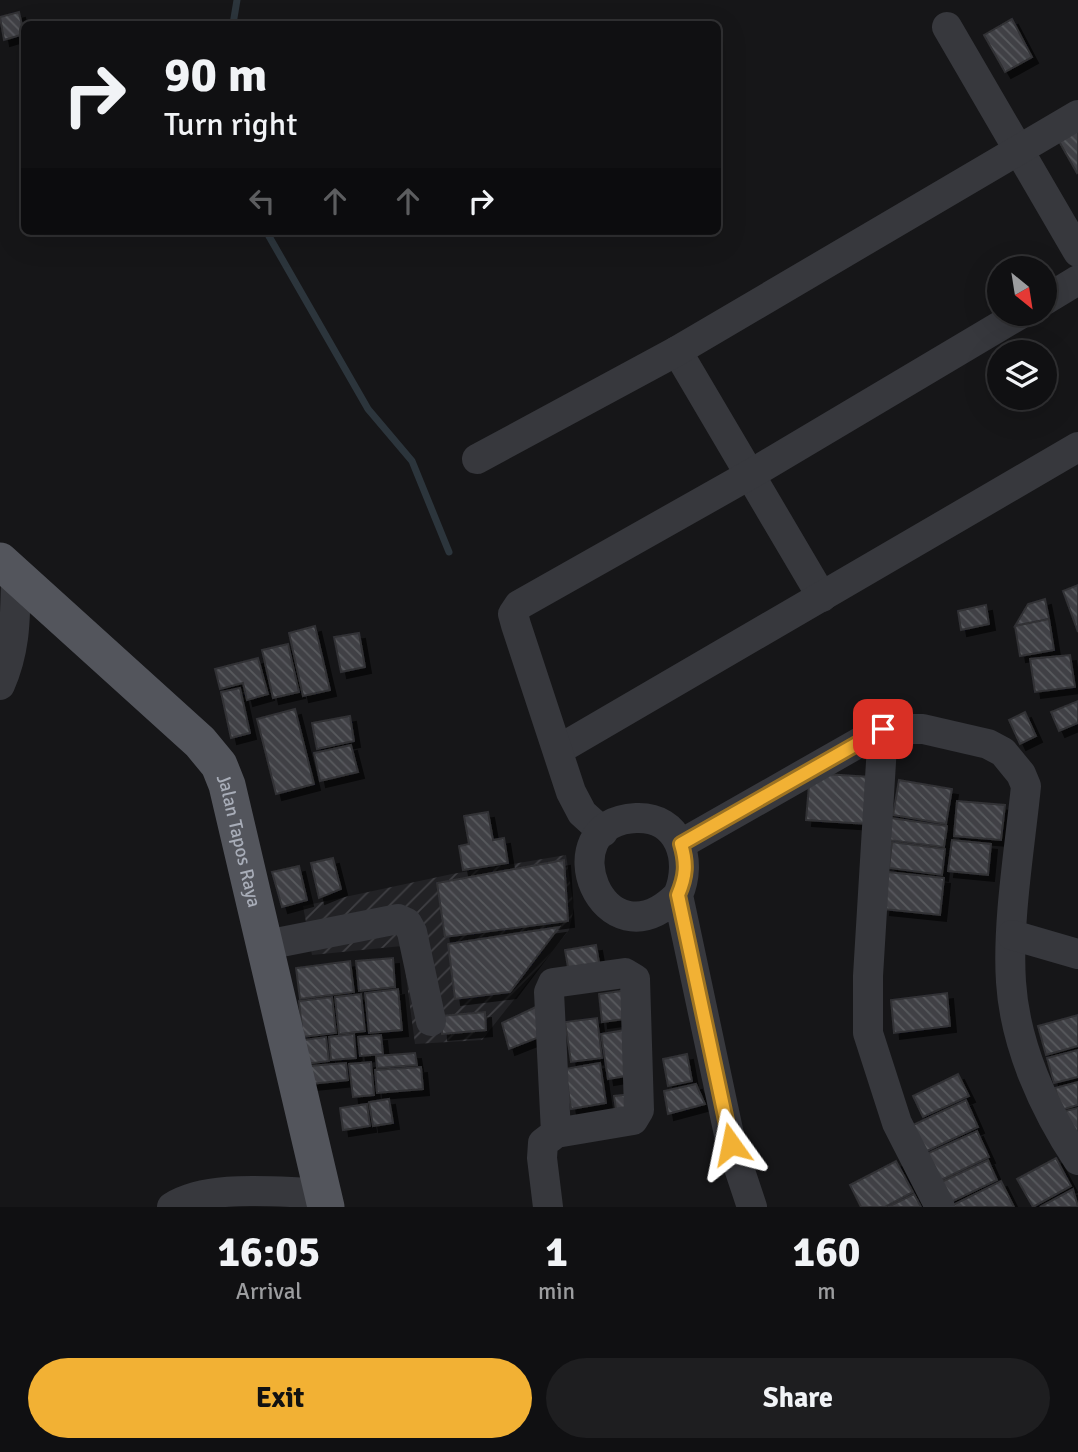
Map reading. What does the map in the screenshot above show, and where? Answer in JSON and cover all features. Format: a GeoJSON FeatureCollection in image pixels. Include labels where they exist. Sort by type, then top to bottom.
{"type":"FeatureCollection","features":[{"type":"Feature","properties":{"kind":"main road","name":"Jalan Tapos Raya"},"geometry":{"type":"LineString","coordinates":[[8,570],[200,742],[219,765],[227,785],[266,945],[325,1200]]}},
{"type":"Feature","properties":{"kind":"street"},"geometry":{"type":"LineString","coordinates":[[947,27],[1078,253]]}},
{"type":"Feature","properties":{"kind":"street"},"geometry":{"type":"LineString","coordinates":[[477,459],[677,351],[1078,115]]}},
{"type":"Feature","properties":{"kind":"street"},"geometry":{"type":"LineString","coordinates":[[1057,293],[1078,280]]}},
{"type":"Feature","properties":{"kind":"street"},"geometry":{"type":"LineString","coordinates":[[603,832],[577,802],[516,625],[513,614],[519,605],[751,474],[1001,326]]}},
{"type":"Feature","properties":{"kind":"street"},"geometry":{"type":"LineString","coordinates":[[677,351],[822,597]]}},
{"type":"Feature","properties":{"kind":"street"},"geometry":{"type":"LineString","coordinates":[[558,750],[1078,447]]}},
{"type":"Feature","properties":{"kind":"street"},"geometry":{"type":"LineString","coordinates":[[0,685],[10,662],[15,638],[8,570]]}},
{"type":"Feature","properties":{"kind":"street"},"geometry":{"type":"LineString","coordinates":[[681,844],[883,729],[923,729],[988,744],[1003,752],[1021,774],[1026,786],[1012,935],[1011,983],[1017,1017],[1034,1076],[1057,1128],[1078,1160]]}},
{"type":"Feature","properties":{"kind":"street"},"geometry":{"type":"LineString","coordinates":[[883,729],[868,976],[868,1032],[897,1123],[940,1207]]}},
{"type":"Feature","properties":{"kind":"street"},"geometry":{"type":"LineString","coordinates":[[639,818],[664,825],[681,844],[686,861],[685,879],[678,895],[654,913],[633,915],[612,909],[596,893],[589,873],[592,851],[603,832],[613,824],[639,818]]}},
{"type":"Feature","properties":{"kind":"street"},"geometry":{"type":"LineString","coordinates":[[678,895],[731,1144],[752,1207]]}},
{"type":"Feature","properties":{"kind":"street"},"geometry":{"type":"LineString","coordinates":[[266,945],[398,919],[407,923],[412,932],[430,1021]]}},
{"type":"Feature","properties":{"kind":"street"},"geometry":{"type":"LineString","coordinates":[[1012,935],[1078,954]]}},
{"type":"Feature","properties":{"kind":"street"},"geometry":{"type":"LineString","coordinates":[[548,1207],[541,1158],[543,1143],[556,1133],[633,1119],[639,1110],[638,1003],[635,979],[625,973],[552,983],[549,992],[556,1133]]}},
{"type":"Feature","properties":{"kind":"street"},"geometry":{"type":"LineString","coordinates":[[172,1207],[185,1199],[208,1194],[325,1200]]}},
{"type":"Feature","properties":{"kind":"shaded area"},"geometry":{"type":"Polygon","coordinates":[[[566,855],[574,908],[569,930],[482,1040],[415,1044],[402,946],[312,955],[303,906],[452,874],[566,855]]]}},
{"type":"Feature","properties":{"kind":"building"},"geometry":{"type":"Polygon","coordinates":[[[19,12],[21,35],[4,40],[0,17],[19,12]]]}},
{"type":"Feature","properties":{"kind":"building"},"geometry":{"type":"Polygon","coordinates":[[[1012,19],[1032,57],[1005,72],[984,35],[1012,19]]]}},
{"type":"Feature","properties":{"kind":"building"},"geometry":{"type":"Polygon","coordinates":[[[1078,124],[1078,172],[1077,173],[1056,136],[1078,124]]]}},
{"type":"Feature","properties":{"kind":"building"},"geometry":{"type":"Polygon","coordinates":[[[1078,585],[1078,632],[1063,591],[1078,585]]]}},
{"type":"Feature","properties":{"kind":"building"},"geometry":{"type":"Polygon","coordinates":[[[1045,599],[1049,619],[1015,626],[1028,604],[1045,599]]]}},
{"type":"Feature","properties":{"kind":"building"},"geometry":{"type":"Polygon","coordinates":[[[986,605],[989,624],[961,630],[958,611],[986,605]]]}},
{"type":"Feature","properties":{"kind":"building"},"geometry":{"type":"Polygon","coordinates":[[[1049,619],[1054,650],[1020,656],[1015,626],[1049,619]]]}},
{"type":"Feature","properties":{"kind":"building"},"geometry":{"type":"Polygon","coordinates":[[[315,626],[330,690],[303,696],[289,633],[315,626]]]}},
{"type":"Feature","properties":{"kind":"building"},"geometry":{"type":"Polygon","coordinates":[[[359,633],[365,667],[341,672],[334,637],[359,633]]]}},
{"type":"Feature","properties":{"kind":"building"},"geometry":{"type":"Polygon","coordinates":[[[288,644],[299,692],[273,698],[262,650],[288,644]]]}},
{"type":"Feature","properties":{"kind":"building"},"geometry":{"type":"Polygon","coordinates":[[[1070,655],[1075,687],[1035,692],[1030,659],[1070,655]]]}},
{"type":"Feature","properties":{"kind":"building"},"geometry":{"type":"Polygon","coordinates":[[[258,658],[268,694],[247,700],[243,683],[220,689],[215,669],[258,658]]]}},
{"type":"Feature","properties":{"kind":"building"},"geometry":{"type":"Polygon","coordinates":[[[240,688],[250,733],[231,738],[221,692],[240,688]]]}},
{"type":"Feature","properties":{"kind":"building"},"geometry":{"type":"Polygon","coordinates":[[[1078,701],[1078,723],[1059,731],[1051,712],[1078,701]]]}},
{"type":"Feature","properties":{"kind":"building"},"geometry":{"type":"Polygon","coordinates":[[[295,709],[314,784],[276,794],[257,719],[295,709]]]}},
{"type":"Feature","properties":{"kind":"building"},"geometry":{"type":"Polygon","coordinates":[[[1025,712],[1036,736],[1020,744],[1009,720],[1025,712]]]}},
{"type":"Feature","properties":{"kind":"building"},"geometry":{"type":"Polygon","coordinates":[[[350,716],[354,741],[317,749],[312,723],[350,716]]]}},
{"type":"Feature","properties":{"kind":"building"},"geometry":{"type":"Polygon","coordinates":[[[351,745],[358,772],[320,781],[314,753],[351,745]]]}},
{"type":"Feature","properties":{"kind":"building"},"geometry":{"type":"Polygon","coordinates":[[[810,773],[871,777],[867,824],[806,820],[810,773]]]}},
{"type":"Feature","properties":{"kind":"building"},"geometry":{"type":"Polygon","coordinates":[[[899,780],[952,789],[946,824],[893,815],[899,780]]]}},
{"type":"Feature","properties":{"kind":"building"},"geometry":{"type":"Polygon","coordinates":[[[957,801],[1005,805],[1001,840],[954,836],[957,801]]]}},
{"type":"Feature","properties":{"kind":"building"},"geometry":{"type":"Polygon","coordinates":[[[488,812],[493,840],[504,838],[508,863],[463,870],[459,846],[469,844],[464,816],[488,812]]]}},
{"type":"Feature","properties":{"kind":"building"},"geometry":{"type":"Polygon","coordinates":[[[891,818],[947,826],[944,847],[888,840],[891,818]]]}},
{"type":"Feature","properties":{"kind":"building"},"geometry":{"type":"Polygon","coordinates":[[[952,840],[991,844],[988,875],[948,871],[952,840]]]}},
{"type":"Feature","properties":{"kind":"building"},"geometry":{"type":"Polygon","coordinates":[[[892,842],[945,849],[942,875],[889,868],[892,842]]]}},
{"type":"Feature","properties":{"kind":"building"},"geometry":{"type":"Polygon","coordinates":[[[333,858],[341,889],[319,898],[311,863],[333,858]]]}},
{"type":"Feature","properties":{"kind":"building"},"geometry":{"type":"Polygon","coordinates":[[[564,860],[568,921],[445,937],[437,883],[564,860]]]}},
{"type":"Feature","properties":{"kind":"building"},"geometry":{"type":"Polygon","coordinates":[[[299,866],[307,900],[282,907],[272,872],[299,866]]]}},
{"type":"Feature","properties":{"kind":"building"},"geometry":{"type":"Polygon","coordinates":[[[888,872],[944,878],[940,915],[884,909],[888,872]]]}},
{"type":"Feature","properties":{"kind":"building"},"geometry":{"type":"Polygon","coordinates":[[[559,927],[510,992],[455,999],[448,944],[559,927]]]}},
{"type":"Feature","properties":{"kind":"building"},"geometry":{"type":"Polygon","coordinates":[[[596,945],[601,974],[570,979],[565,950],[596,945]]]}},
{"type":"Feature","properties":{"kind":"building"},"geometry":{"type":"Polygon","coordinates":[[[393,958],[395,987],[359,991],[356,961],[393,958]]]}},
{"type":"Feature","properties":{"kind":"building"},"geometry":{"type":"Polygon","coordinates":[[[350,961],[354,992],[300,999],[296,968],[350,961]]]}},
{"type":"Feature","properties":{"kind":"building"},"geometry":{"type":"Polygon","coordinates":[[[398,989],[402,1030],[369,1033],[365,993],[398,989]]]}},
{"type":"Feature","properties":{"kind":"building"},"geometry":{"type":"Polygon","coordinates":[[[628,990],[632,1018],[602,1022],[599,994],[628,990]]]}},
{"type":"Feature","properties":{"kind":"building"},"geometry":{"type":"Polygon","coordinates":[[[947,993],[950,1026],[894,1033],[891,1000],[947,993]]]}},
{"type":"Feature","properties":{"kind":"building"},"geometry":{"type":"Polygon","coordinates":[[[361,994],[365,1031],[339,1034],[335,997],[361,994]]]}},
{"type":"Feature","properties":{"kind":"building"},"geometry":{"type":"Polygon","coordinates":[[[332,997],[336,1033],[303,1037],[299,1001],[332,997]]]}},
{"type":"Feature","properties":{"kind":"building"},"geometry":{"type":"Polygon","coordinates":[[[538,1006],[547,1034],[509,1049],[502,1023],[538,1006]]]}},
{"type":"Feature","properties":{"kind":"building"},"geometry":{"type":"Polygon","coordinates":[[[485,1012],[486,1030],[442,1034],[441,1016],[485,1012]]]}},
{"type":"Feature","properties":{"kind":"building"},"geometry":{"type":"Polygon","coordinates":[[[1078,1015],[1078,1046],[1046,1055],[1038,1026],[1078,1015]]]}},
{"type":"Feature","properties":{"kind":"building"},"geometry":{"type":"Polygon","coordinates":[[[597,1018],[602,1058],[571,1062],[565,1022],[597,1018]]]}},
{"type":"Feature","properties":{"kind":"building"},"geometry":{"type":"Polygon","coordinates":[[[631,1029],[638,1074],[608,1079],[601,1034],[631,1029]]]}},
{"type":"Feature","properties":{"kind":"building"},"geometry":{"type":"Polygon","coordinates":[[[354,1034],[356,1058],[331,1060],[329,1037],[354,1034]]]}},
{"type":"Feature","properties":{"kind":"building"},"geometry":{"type":"Polygon","coordinates":[[[381,1035],[383,1054],[360,1056],[358,1037],[381,1035]]]}},
{"type":"Feature","properties":{"kind":"building"},"geometry":{"type":"Polygon","coordinates":[[[326,1037],[329,1061],[306,1064],[303,1040],[326,1037]]]}},
{"type":"Feature","properties":{"kind":"building"},"geometry":{"type":"Polygon","coordinates":[[[1078,1050],[1078,1077],[1054,1083],[1047,1058],[1078,1050]]]}},
{"type":"Feature","properties":{"kind":"building"},"geometry":{"type":"Polygon","coordinates":[[[415,1053],[417,1065],[377,1068],[376,1056],[415,1053]]]}},
{"type":"Feature","properties":{"kind":"building"},"geometry":{"type":"Polygon","coordinates":[[[687,1054],[692,1081],[668,1086],[663,1059],[687,1054]]]}},
{"type":"Feature","properties":{"kind":"building"},"geometry":{"type":"Polygon","coordinates":[[[371,1062],[374,1095],[353,1097],[349,1064],[371,1062]]]}},
{"type":"Feature","properties":{"kind":"building"},"geometry":{"type":"Polygon","coordinates":[[[346,1063],[348,1080],[311,1084],[309,1066],[346,1063]]]}},
{"type":"Feature","properties":{"kind":"building"},"geometry":{"type":"Polygon","coordinates":[[[600,1063],[606,1103],[571,1109],[565,1069],[600,1063]]]}},
{"type":"Feature","properties":{"kind":"building"},"geometry":{"type":"Polygon","coordinates":[[[421,1067],[423,1089],[377,1093],[375,1070],[421,1067]]]}},
{"type":"Feature","properties":{"kind":"building"},"geometry":{"type":"Polygon","coordinates":[[[958,1074],[969,1096],[923,1117],[913,1096],[958,1074]]]}},
{"type":"Feature","properties":{"kind":"building"},"geometry":{"type":"Polygon","coordinates":[[[1078,1082],[1078,1105],[1061,1110],[1055,1088],[1078,1082]]]}},
{"type":"Feature","properties":{"kind":"building"},"geometry":{"type":"Polygon","coordinates":[[[696,1084],[705,1104],[668,1114],[664,1091],[696,1084]]]}},
{"type":"Feature","properties":{"kind":"building"},"geometry":{"type":"Polygon","coordinates":[[[632,1094],[635,1114],[617,1117],[614,1096],[632,1094]]]}},
{"type":"Feature","properties":{"kind":"building"},"geometry":{"type":"Polygon","coordinates":[[[389,1099],[393,1123],[373,1126],[369,1102],[389,1099]]]}},
{"type":"Feature","properties":{"kind":"building"},"geometry":{"type":"Polygon","coordinates":[[[966,1100],[978,1127],[925,1152],[913,1125],[966,1100]]]}},
{"type":"Feature","properties":{"kind":"building"},"geometry":{"type":"Polygon","coordinates":[[[367,1104],[370,1126],[343,1130],[340,1108],[367,1104]]]}},
{"type":"Feature","properties":{"kind":"building"},"geometry":{"type":"Polygon","coordinates":[[[1078,1108],[1078,1132],[1067,1134],[1061,1112],[1078,1108]]]}},
{"type":"Feature","properties":{"kind":"building"},"geometry":{"type":"Polygon","coordinates":[[[977,1131],[989,1157],[937,1182],[924,1155],[977,1131]]]}},
{"type":"Feature","properties":{"kind":"building"},"geometry":{"type":"Polygon","coordinates":[[[1056,1158],[1071,1186],[1033,1207],[1017,1179],[1056,1158]]]}},
{"type":"Feature","properties":{"kind":"building"},"geometry":{"type":"Polygon","coordinates":[[[988,1160],[997,1180],[947,1204],[937,1184],[988,1160]]]}},
{"type":"Feature","properties":{"kind":"building"},"geometry":{"type":"Polygon","coordinates":[[[896,1161],[913,1192],[885,1207],[861,1207],[850,1185],[896,1161]]]}},
{"type":"Feature","properties":{"kind":"building"},"geometry":{"type":"Polygon","coordinates":[[[1001,1181],[1014,1207],[949,1207],[1001,1181]]]}},
{"type":"Feature","properties":{"kind":"building"},"geometry":{"type":"Polygon","coordinates":[[[1073,1189],[1078,1207],[1040,1207],[1073,1189]]]}},
{"type":"Feature","properties":{"kind":"building"},"geometry":{"type":"Polygon","coordinates":[[[914,1194],[921,1207],[888,1207],[914,1194]]]}},
{"type":"Feature","properties":{"kind":"waterway"},"geometry":{"type":"LineString","coordinates":[[234,21],[237,0]]}},
{"type":"Feature","properties":{"kind":"waterway"},"geometry":{"type":"LineString","coordinates":[[268,235],[368,409],[412,461],[449,552]]}},
{"type":"Feature","properties":{"kind":"route"},"geometry":{"type":"LineString","coordinates":[[731,1144],[678,895],[685,879],[686,861],[681,844],[759,797],[883,729]]}}]}
